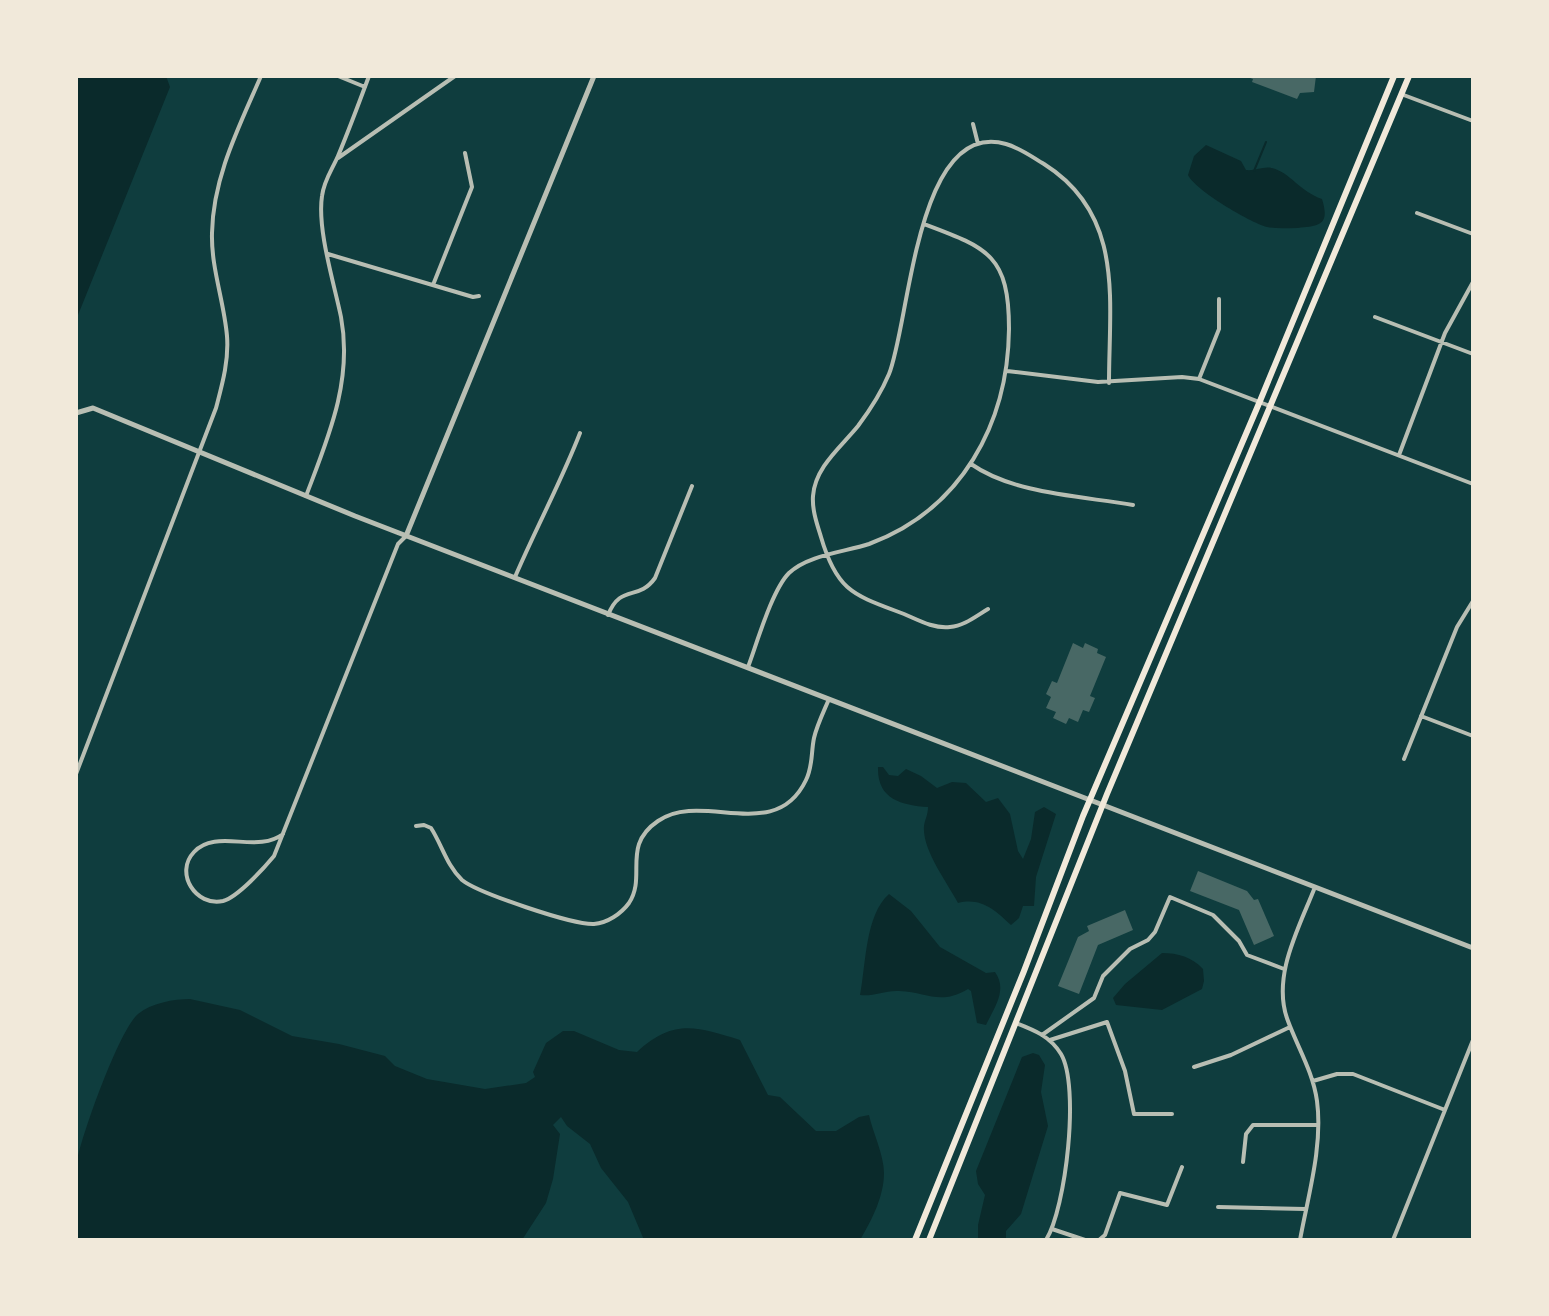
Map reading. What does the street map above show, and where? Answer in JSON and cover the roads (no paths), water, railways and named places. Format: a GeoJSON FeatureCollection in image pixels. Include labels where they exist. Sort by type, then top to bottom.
{"type":"FeatureCollection","features":[{"type":"Feature","properties":{"kind":"main road"},"geometry":{"type":"LineString","coordinates":[[915,1240],[1090,802],[1394,76]]}},
{"type":"Feature","properties":{"kind":"main road"},"geometry":{"type":"LineString","coordinates":[[929,1240],[1102,806],[1409,76]]}},
{"type":"Feature","properties":{"kind":"street"},"geometry":{"type":"LineString","coordinates":[[76,774],[216,408],[226,365],[227,336],[215,273],[212,234],[215,199],[224,164],[261,76]]}},
{"type":"Feature","properties":{"kind":"street"},"geometry":{"type":"LineString","coordinates":[[338,76],[365,87]]}},
{"type":"Feature","properties":{"kind":"street"},"geometry":{"type":"LineString","coordinates":[[306,496],[337,414],[344,365],[342,320],[328,254],[321,198],[326,176],[336,160],[369,76]]}},
{"type":"Feature","properties":{"kind":"street"},"geometry":{"type":"LineString","coordinates":[[336,160],[455,76]]}},
{"type":"Feature","properties":{"kind":"street"},"geometry":{"type":"LineString","coordinates":[[283,834],[265,843],[215,842],[201,846],[187,865],[190,887],[198,896],[211,901],[226,900],[233,897],[272,859],[283,834],[398,544],[406,536],[594,76]]}},
{"type":"Feature","properties":{"kind":"street"},"geometry":{"type":"LineString","coordinates":[[1401,94],[1473,121]]}},
{"type":"Feature","properties":{"kind":"street"},"geometry":{"type":"LineString","coordinates":[[973,124],[978,144]]}},
{"type":"Feature","properties":{"kind":"street"},"geometry":{"type":"LineString","coordinates":[[988,609],[955,626],[932,625],[852,592],[837,578],[815,517],[814,488],[821,471],[868,412],[888,375],[900,340],[913,264],[924,224],[946,168],[958,154],[978,144],[996,142],[1019,150],[1070,185],[1086,204],[1098,226],[1109,272],[1109,383]]}},
{"type":"Feature","properties":{"kind":"street"},"geometry":{"type":"LineString","coordinates":[[433,285],[472,187],[465,153]]}},
{"type":"Feature","properties":{"kind":"street"},"geometry":{"type":"LineString","coordinates":[[1417,213],[1473,234]]}},
{"type":"Feature","properties":{"kind":"street"},"geometry":{"type":"LineString","coordinates":[[748,667],[782,582],[801,565],[872,543],[907,525],[935,505],[971,464],[996,414],[1007,371],[1009,304],[1001,271],[980,247],[924,224]]}},
{"type":"Feature","properties":{"kind":"street"},"geometry":{"type":"LineString","coordinates":[[328,254],[479,296]]}},
{"type":"Feature","properties":{"kind":"street"},"geometry":{"type":"LineString","coordinates":[[1399,455],[1453,316],[1473,282]]}},
{"type":"Feature","properties":{"kind":"street"},"geometry":{"type":"LineString","coordinates":[[1199,379],[1219,329],[1219,299]]}},
{"type":"Feature","properties":{"kind":"street"},"geometry":{"type":"LineString","coordinates":[[1375,317],[1473,354]]}},
{"type":"Feature","properties":{"kind":"street"},"geometry":{"type":"LineString","coordinates":[[1007,371],[1109,383],[1182,377],[1199,379],[1473,484]]}},
{"type":"Feature","properties":{"kind":"street"},"geometry":{"type":"LineString","coordinates":[[76,413],[93,408],[406,536],[1473,948]]}},
{"type":"Feature","properties":{"kind":"street"},"geometry":{"type":"LineString","coordinates":[[515,577],[558,488],[580,433]]}},
{"type":"Feature","properties":{"kind":"street"},"geometry":{"type":"LineString","coordinates":[[971,464],[988,475],[1015,485],[1133,505]]}},
{"type":"Feature","properties":{"kind":"street"},"geometry":{"type":"LineString","coordinates":[[608,615],[615,600],[645,589],[655,578],[692,486]]}},
{"type":"Feature","properties":{"kind":"street"},"geometry":{"type":"LineString","coordinates":[[1404,759],[1457,627],[1473,601]]}},
{"type":"Feature","properties":{"kind":"street"},"geometry":{"type":"LineString","coordinates":[[416,826],[431,828],[456,874],[472,887],[574,921],[599,923],[615,916],[628,903],[634,890],[638,847],[646,832],[658,820],[683,812],[760,814],[778,809],[796,794],[807,779],[814,737],[829,699]]}},
{"type":"Feature","properties":{"kind":"street"},"geometry":{"type":"LineString","coordinates":[[1421,716],[1473,736]]}},
{"type":"Feature","properties":{"kind":"street"},"geometry":{"type":"LineString","coordinates":[[1300,1240],[1318,1125],[1313,1081],[1290,1027],[1282,994],[1285,970],[1315,887]]}},
{"type":"Feature","properties":{"kind":"street"},"geometry":{"type":"LineString","coordinates":[[1042,1035],[1094,998],[1103,976],[1130,949],[1148,940],[1155,932],[1170,897],[1213,915],[1239,941],[1247,955],[1285,970]]}},
{"type":"Feature","properties":{"kind":"street"},"geometry":{"type":"LineString","coordinates":[[1050,1040],[1107,1022],[1125,1071],[1134,1114],[1172,1114]]}},
{"type":"Feature","properties":{"kind":"street"},"geometry":{"type":"LineString","coordinates":[[1016,1023],[1050,1040],[1065,1063],[1069,1081],[1065,1173],[1052,1229],[1046,1240]]}},
{"type":"Feature","properties":{"kind":"street"},"geometry":{"type":"LineString","coordinates":[[1194,1067],[1231,1055],[1290,1027]]}},
{"type":"Feature","properties":{"kind":"street"},"geometry":{"type":"LineString","coordinates":[[1393,1240],[1473,1040]]}},
{"type":"Feature","properties":{"kind":"street"},"geometry":{"type":"LineString","coordinates":[[1313,1081],[1337,1074],[1353,1074],[1445,1110]]}},
{"type":"Feature","properties":{"kind":"street"},"geometry":{"type":"LineString","coordinates":[[1243,1162],[1246,1134],[1253,1125],[1318,1125]]}},
{"type":"Feature","properties":{"kind":"street"},"geometry":{"type":"LineString","coordinates":[[1099,1240],[1105,1235],[1120,1193],[1167,1205],[1182,1167]]}},
{"type":"Feature","properties":{"kind":"street"},"geometry":{"type":"LineString","coordinates":[[1218,1207],[1305,1209]]}},
{"type":"Feature","properties":{"kind":"street"},"geometry":{"type":"LineString","coordinates":[[1052,1229],[1085,1240]]}},
{"type":"Feature","properties":{"kind":"water"},"geometry":{"type":"Polygon","coordinates":[[[76,76],[166,76],[170,87],[76,320],[76,76]]]}},
{"type":"Feature","properties":{"kind":"water"},"geometry":{"type":"Polygon","coordinates":[[[1206,145],[1241,161],[1246,170],[1279,170],[1322,199],[1324,219],[1312,226],[1271,228],[1223,205],[1188,175],[1194,156],[1206,145]]]}},
{"type":"Feature","properties":{"kind":"water"},"geometry":{"type":"Polygon","coordinates":[[[878,767],[883,767],[889,775],[898,776],[906,769],[937,788],[952,782],[966,783],[986,802],[998,798],[1010,814],[1018,851],[1023,859],[1031,839],[1035,812],[1044,807],[1056,814],[1036,877],[1034,906],[1023,906],[1019,918],[1011,925],[981,903],[958,903],[927,845],[924,826],[928,807],[892,798],[882,786],[878,767]]]}},
{"type":"Feature","properties":{"kind":"water"},"geometry":{"type":"Polygon","coordinates":[[[889,894],[911,911],[940,947],[986,973],[995,972],[1000,992],[986,1025],[977,1023],[968,989],[949,997],[899,991],[860,995],[871,927],[881,903],[889,894]]]}},
{"type":"Feature","properties":{"kind":"water"},"geometry":{"type":"Polygon","coordinates":[[[1162,953],[1184,956],[1199,965],[1203,969],[1202,989],[1162,1010],[1116,1005],[1113,998],[1125,984],[1162,953]]]}},
{"type":"Feature","properties":{"kind":"water"},"geometry":{"type":"Polygon","coordinates":[[[190,999],[240,1010],[292,1036],[385,1056],[395,1066],[427,1079],[485,1089],[526,1083],[535,1077],[533,1072],[546,1043],[563,1031],[574,1031],[619,1050],[637,1052],[650,1041],[675,1030],[698,1029],[725,1035],[740,1040],[768,1095],[780,1097],[816,1131],[836,1131],[859,1117],[869,1115],[884,1166],[880,1199],[860,1240],[644,1240],[628,1202],[601,1168],[590,1144],[567,1126],[561,1117],[553,1125],[560,1134],[546,1203],[522,1240],[76,1240],[75,1184],[79,1152],[101,1086],[121,1041],[130,1024],[143,1010],[163,1002],[190,999]]]}},
{"type":"Feature","properties":{"kind":"water"},"geometry":{"type":"Polygon","coordinates":[[[1033,1053],[1039,1055],[1045,1065],[1041,1092],[1048,1126],[1021,1214],[1006,1231],[1006,1240],[978,1240],[985,1195],[978,1184],[976,1171],[1022,1057],[1033,1053]]]}},
{"type":"Feature","properties":{"kind":"waterway"},"geometry":{"type":"LineString","coordinates":[[1254,171],[1266,142]]}}]}
